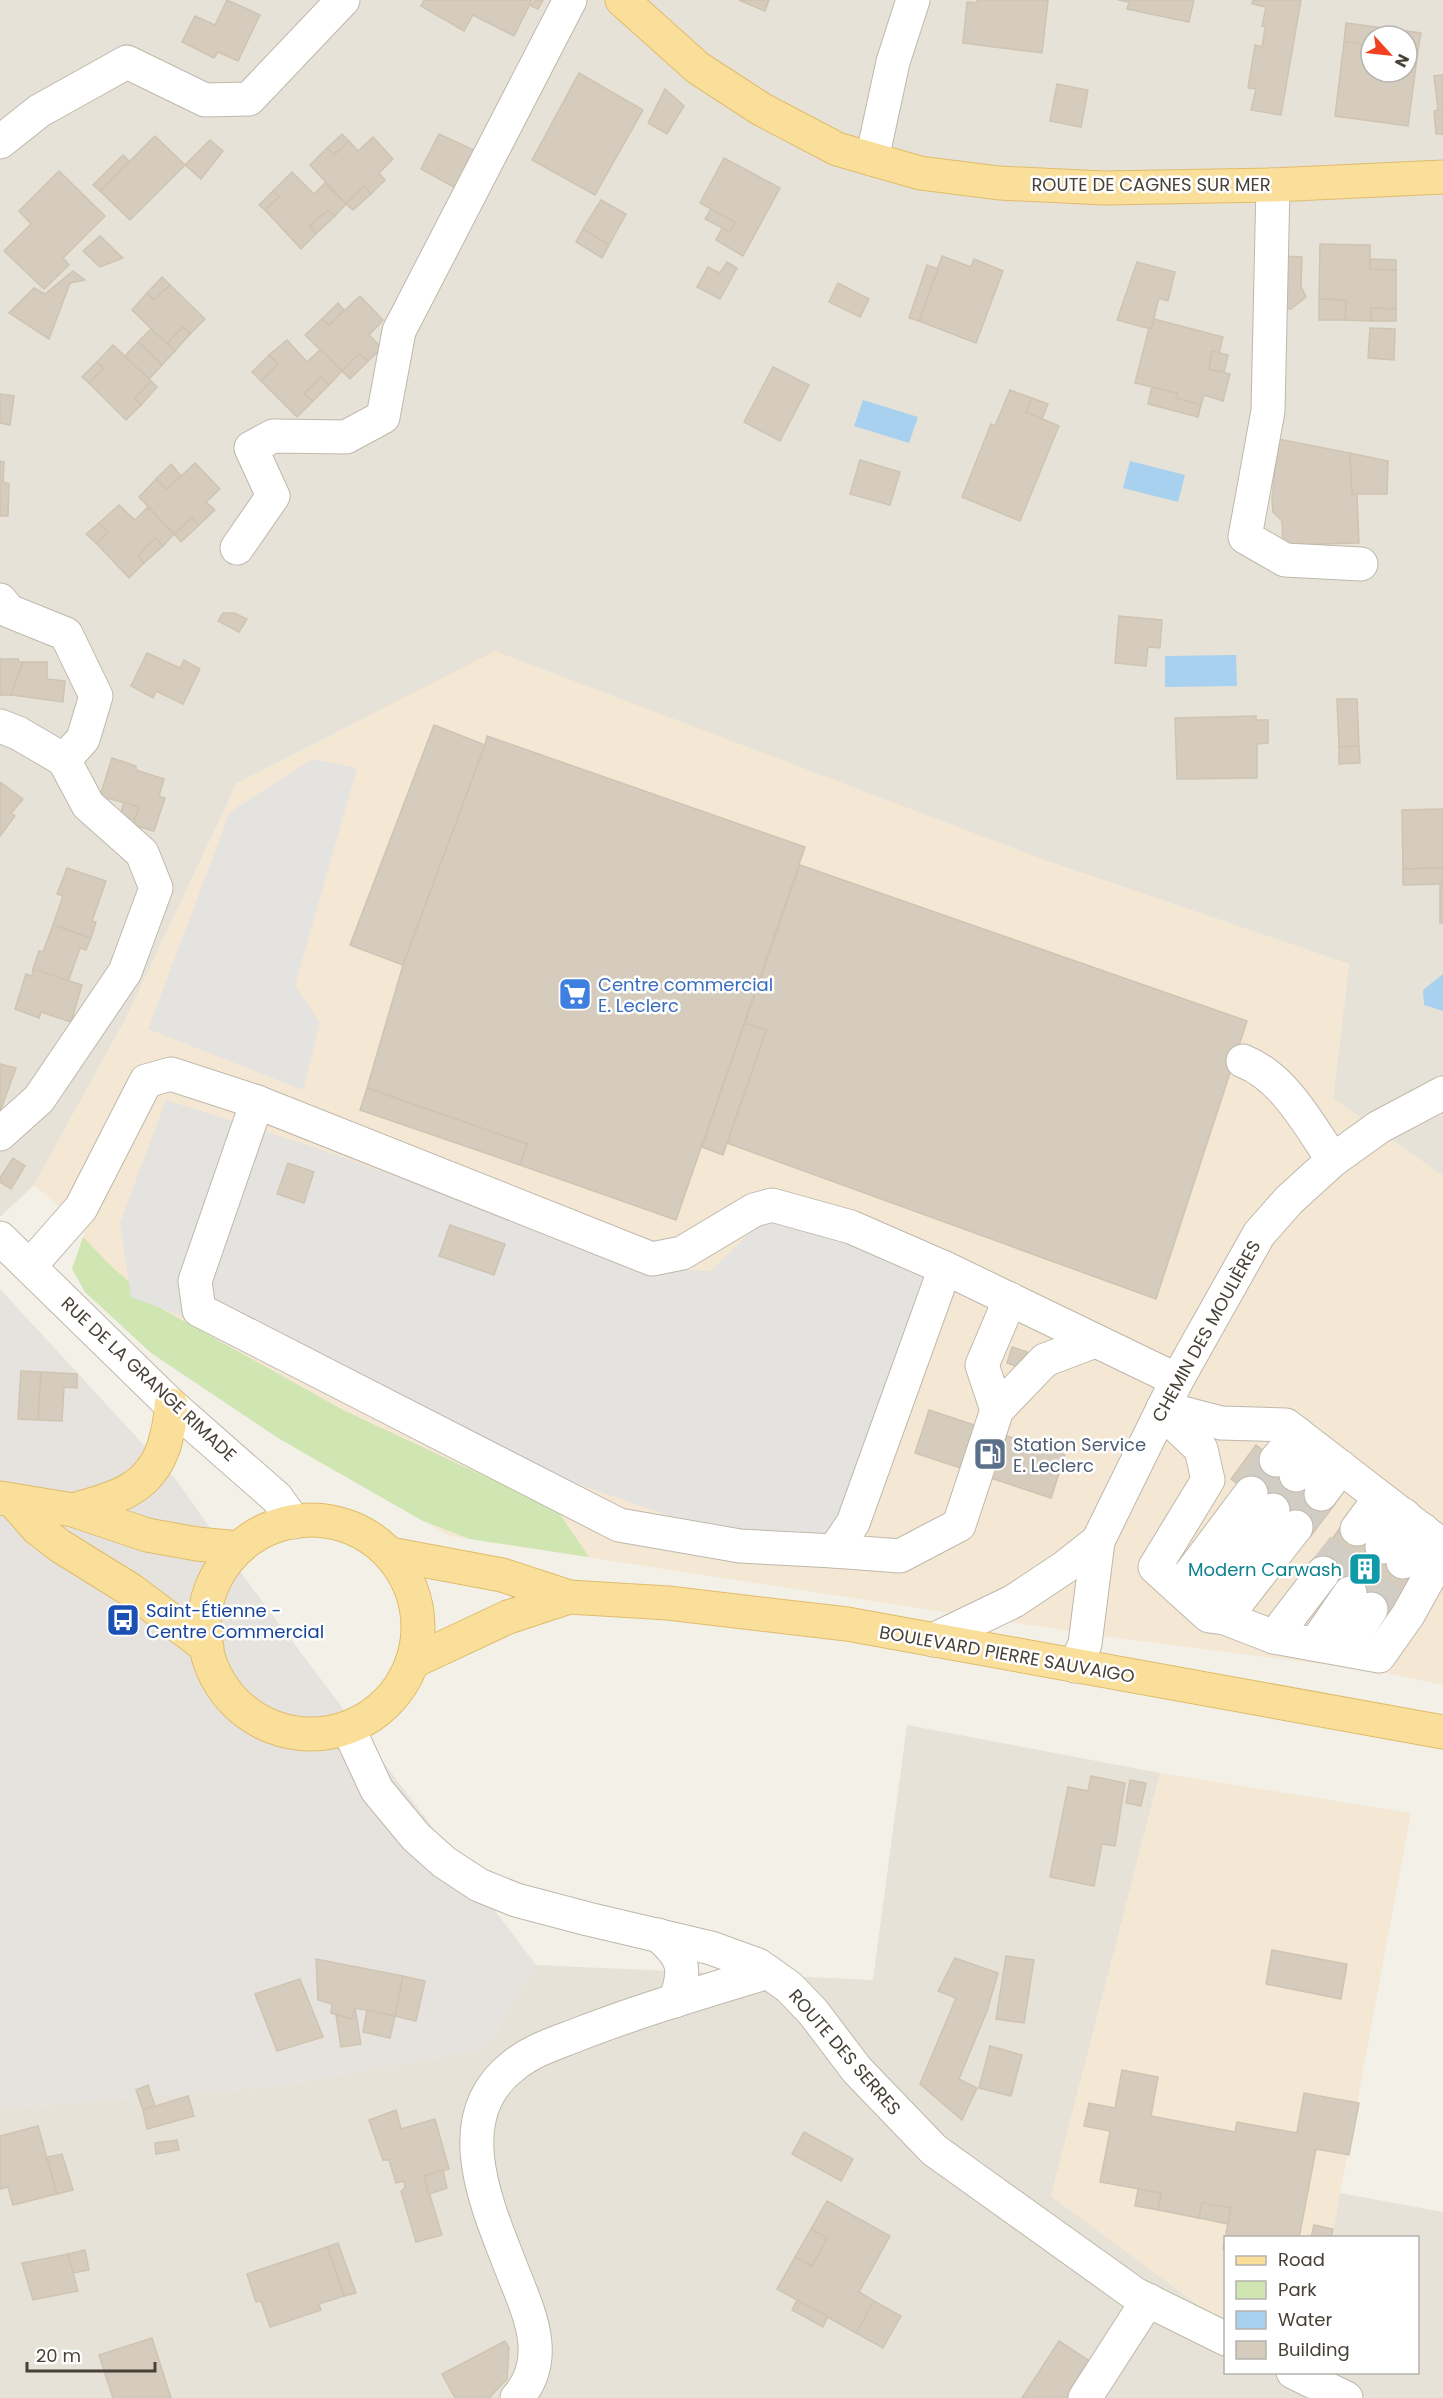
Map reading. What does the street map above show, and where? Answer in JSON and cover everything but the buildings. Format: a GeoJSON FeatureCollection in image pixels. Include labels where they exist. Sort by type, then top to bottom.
{"type":"FeatureCollection","features":[{"type":"Feature","properties":{"kind":"main road","name":"ROUTE DE CAGNES SUR MER"},"geometry":{"type":"LineString","coordinates":[[622,0],[698,68],[761,109],[837,149],[920,173],[999,183],[1104,188],[1273,185],[1443,177]]}},
{"type":"Feature","properties":{"kind":"main road"},"geometry":{"type":"LineString","coordinates":[[73,1510],[127,1492],[148,1476],[163,1448],[171,1423],[171,1405]]}},
{"type":"Feature","properties":{"kind":"main road"},"geometry":{"type":"LineString","coordinates":[[7,1500],[73,1510],[147,1534],[197,1544],[239,1548]]}},
{"type":"Feature","properties":{"kind":"main road"},"geometry":{"type":"LineString","coordinates":[[7,1500],[60,1546],[131,1590],[207,1647]]}},
{"type":"Feature","properties":{"kind":"main road"},"geometry":{"type":"LineString","coordinates":[[294,1522],[336,1523],[375,1540],[402,1569],[416,1605],[417,1644],[405,1680],[394,1695],[365,1720],[333,1732],[303,1734],[287,1732],[258,1720],[234,1701],[225,1689],[210,1662],[207,1647],[205,1616],[208,1601],[220,1573],[239,1548],[265,1531],[294,1522]]}},
{"type":"Feature","properties":{"kind":"main road","name":"BOULEVARD PIERRE SAUVAIGO"},"geometry":{"type":"LineString","coordinates":[[390,1554],[502,1575],[569,1597],[668,1603],[775,1614],[933,1640],[1443,1732]]}},
{"type":"Feature","properties":{"kind":"main road","name":"BOULEVARD PIERRE SAUVAIGO"},"geometry":{"type":"LineString","coordinates":[[412,1662],[508,1617],[569,1597]]}},
{"type":"Feature","properties":{"kind":"street"},"geometry":{"type":"LineString","coordinates":[[0,142],[39,111],[127,62],[205,100],[249,99],[343,0]]}},
{"type":"Feature","properties":{"kind":"street"},"geometry":{"type":"LineString","coordinates":[[237,548],[273,496],[251,448],[273,436],[346,437],[383,417],[399,331],[570,0]]}},
{"type":"Feature","properties":{"kind":"street"},"geometry":{"type":"LineString","coordinates":[[872,159],[893,62],[913,0]]}},
{"type":"Feature","properties":{"kind":"street"},"geometry":{"type":"LineString","coordinates":[[1273,185],[1268,411],[1245,537],[1284,560],[1361,564]]}},
{"type":"Feature","properties":{"kind":"street"},"geometry":{"type":"LineString","coordinates":[[0,600],[9,611],[66,634],[96,696],[83,739],[64,760]]}},
{"type":"Feature","properties":{"kind":"street"},"geometry":{"type":"LineString","coordinates":[[0,726],[18,733],[64,760],[88,805],[142,853],[156,888],[125,972],[39,1099],[0,1134]]}},
{"type":"Feature","properties":{"kind":"street"},"geometry":{"type":"LineString","coordinates":[[1243,1061],[1257,1066],[1280,1087],[1333,1160]]}},
{"type":"Feature","properties":{"kind":"street"},"geometry":{"type":"LineString","coordinates":[[30,1266],[81,1208],[146,1081],[171,1074],[257,1102],[652,1259],[682,1253],[754,1210],[772,1205],[851,1227],[945,1268],[1095,1341],[1167,1400],[1201,1449],[1208,1480],[1155,1567],[1202,1605],[1274,1637],[1379,1656],[1408,1615],[1418,1528]]}},
{"type":"Feature","properties":{"kind":"street","name":"CHEMIN DES MOULIÈRES"},"geometry":{"type":"LineString","coordinates":[[1075,1666],[1085,1644],[1098,1542],[1167,1400],[1259,1234],[1289,1200],[1333,1160],[1379,1127],[1443,1093]]}},
{"type":"Feature","properties":{"kind":"street"},"geometry":{"type":"LineString","coordinates":[[257,1102],[195,1281],[199,1310],[619,1526],[740,1546],[900,1556],[959,1525],[997,1410],[1045,1360],[1095,1341]]}},
{"type":"Feature","properties":{"kind":"street","name":"RUE DE LA GRANGE RIMADE"},"geometry":{"type":"LineString","coordinates":[[0,1239],[171,1405],[277,1498],[294,1522]]}},
{"type":"Feature","properties":{"kind":"street"},"geometry":{"type":"LineString","coordinates":[[834,1551],[854,1523],[945,1268]]}},
{"type":"Feature","properties":{"kind":"street"},"geometry":{"type":"LineString","coordinates":[[997,1410],[982,1365],[1010,1299]]}},
{"type":"Feature","properties":{"kind":"street"},"geometry":{"type":"LineString","coordinates":[[1167,1400],[1221,1423],[1286,1425],[1418,1528]]}},
{"type":"Feature","properties":{"kind":"street"},"geometry":{"type":"LineString","coordinates":[[1319,1450],[1298,1476],[1319,1450]]}},
{"type":"Feature","properties":{"kind":"street"},"geometry":{"type":"LineString","coordinates":[[1202,1605],[1273,1510],[1202,1605]]}},
{"type":"Feature","properties":{"kind":"street"},"geometry":{"type":"LineString","coordinates":[[1418,1528],[1381,1546],[1418,1528]]}},
{"type":"Feature","properties":{"kind":"street","name":"CHEMIN DES MOULIÈRES"},"geometry":{"type":"LineString","coordinates":[[933,1640],[1014,1600],[1065,1567],[1098,1542]]}},
{"type":"Feature","properties":{"kind":"street"},"geometry":{"type":"LineString","coordinates":[[1274,1637],[1323,1573]]}},
{"type":"Feature","properties":{"kind":"street"},"geometry":{"type":"LineString","coordinates":[[1330,1647],[1360,1601]]}},
{"type":"Feature","properties":{"kind":"street","name":"ROUTE DES SERRES"},"geometry":{"type":"LineString","coordinates":[[348,1728],[377,1790],[416,1838],[444,1862],[479,1885],[516,1900],[738,1956],[758,1965],[789,1987],[813,2012],[857,2070],[934,2150],[1136,2294],[1224,2338]]}},
{"type":"Feature","properties":{"kind":"street"},"geometry":{"type":"LineString","coordinates":[[658,1935],[674,1949],[683,1968],[682,1982],[675,2001]]}},
{"type":"Feature","properties":{"kind":"street"},"geometry":{"type":"LineString","coordinates":[[517,2398],[525,2390],[534,2366],[534,2331],[528,2307],[500,2236],[482,2181],[476,2144],[476,2125],[480,2109],[494,2084],[520,2060],[604,2024],[768,1972]]}},
{"type":"Feature","properties":{"kind":"street"},"geometry":{"type":"LineString","coordinates":[[1085,2398],[1148,2300]]}},
{"type":"Feature","properties":{"kind":"street"},"geometry":{"type":"LineString","coordinates":[[1295,2374],[1346,2398]]}},
{"type":"Feature","properties":{"kind":"shaded area"},"geometry":{"type":"Polygon","coordinates":[[[0,0],[1443,0],[1443,1176],[1333,1098],[1349,964],[1053,863],[237,783],[125,1020],[34,1185],[0,1217],[0,0]]]}},
{"type":"Feature","properties":{"kind":"shaded area"},"geometry":{"type":"Polygon","coordinates":[[[495,651],[1053,863],[1349,964],[1333,1098],[1443,1176],[1443,1685],[1382,1672],[1095,1635],[450,1536],[278,1438],[72,1269],[86,1229],[34,1185],[125,1020],[237,783],[495,651]]]}},
{"type":"Feature","properties":{"kind":"shaded area"},"geometry":{"type":"Polygon","coordinates":[[[312,759],[357,768],[295,985],[320,1023],[303,1090],[148,1029],[230,812],[312,759]]]}},
{"type":"Feature","properties":{"kind":"shaded area"},"geometry":{"type":"Polygon","coordinates":[[[166,1100],[317,1148],[648,1268],[711,1271],[769,1214],[930,1262],[832,1537],[698,1526],[507,1459],[445,1416],[131,1297],[120,1223],[166,1100]]]}},
{"type":"Feature","properties":{"kind":"shaded area"},"geometry":{"type":"Polygon","coordinates":[[[0,1289],[177,1481],[253,1589],[536,1965],[485,2049],[279,2086],[0,2109],[0,1289]]]}},
{"type":"Feature","properties":{"kind":"shaded area"},"geometry":{"type":"Polygon","coordinates":[[[907,1725],[1160,1773],[1051,2196],[1201,2307],[1224,2318],[1224,2374],[1419,2374],[1419,2236],[1332,2236],[1340,2193],[1443,2212],[1443,2398],[0,2398],[0,2109],[279,2086],[485,2049],[536,1965],[873,1980],[907,1725]]]}},
{"type":"Feature","properties":{"kind":"shaded area"},"geometry":{"type":"Polygon","coordinates":[[[1160,1773],[1411,1813],[1332,2236],[1224,2236],[1224,2318],[1201,2307],[1051,2196],[1160,1773]]]}},
{"type":"Feature","properties":{"kind":"green space"},"geometry":{"type":"Polygon","coordinates":[[[83,1237],[112,1267],[162,1309],[345,1411],[557,1510],[589,1557],[470,1539],[423,1521],[278,1438],[151,1353],[85,1292],[72,1269],[83,1237]]]}},
{"type":"Feature","properties":{"kind":"water"},"geometry":{"type":"Polygon","coordinates":[[[863,400],[918,417],[909,443],[854,426],[863,400]]]}},
{"type":"Feature","properties":{"kind":"water"},"geometry":{"type":"Polygon","coordinates":[[[1130,461],[1185,475],[1178,502],[1123,488],[1130,461]]]}},
{"type":"Feature","properties":{"kind":"water"},"geometry":{"type":"Polygon","coordinates":[[[1236,655],[1237,686],[1165,687],[1165,656],[1236,655]]]}},
{"type":"Feature","properties":{"kind":"water"},"geometry":{"type":"Polygon","coordinates":[[[1443,974],[1443,1011],[1424,1005],[1423,990],[1443,974]]]}},
{"type":"Feature","properties":{"kind":"tunnel"},"geometry":{"type":"LineString","coordinates":[[1251,1493],[1276,1460]]}},
{"type":"Feature","properties":{"kind":"tunnel"},"geometry":{"type":"LineString","coordinates":[[1273,1510],[1296,1475]]}},
{"type":"Feature","properties":{"kind":"tunnel"},"geometry":{"type":"LineString","coordinates":[[1296,1527],[1321,1494]]}},
{"type":"Feature","properties":{"kind":"tunnel"},"geometry":{"type":"LineString","coordinates":[[1323,1573],[1357,1529]]}},
{"type":"Feature","properties":{"kind":"tunnel"},"geometry":{"type":"LineString","coordinates":[[1350,1593],[1382,1547]]}},
{"type":"Feature","properties":{"kind":"tunnel"},"geometry":{"type":"LineString","coordinates":[[1371,1609],[1403,1562]]}},
{"type":"Feature","properties":{"kind":"place","name":"Centre commercial E. Leclerc"},"geometry":{"type":"Point","coordinates":[575,994]}},
{"type":"Feature","properties":{"kind":"place","name":"Station Service E. Leclerc"},"geometry":{"type":"Point","coordinates":[990,1454]}},
{"type":"Feature","properties":{"kind":"place","name":"Modern Carwash"},"geometry":{"type":"Point","coordinates":[1365,1569]}},
{"type":"Feature","properties":{"kind":"place","name":"Saint-Étienne - Centre Commercial"},"geometry":{"type":"Point","coordinates":[123,1620]}}]}
